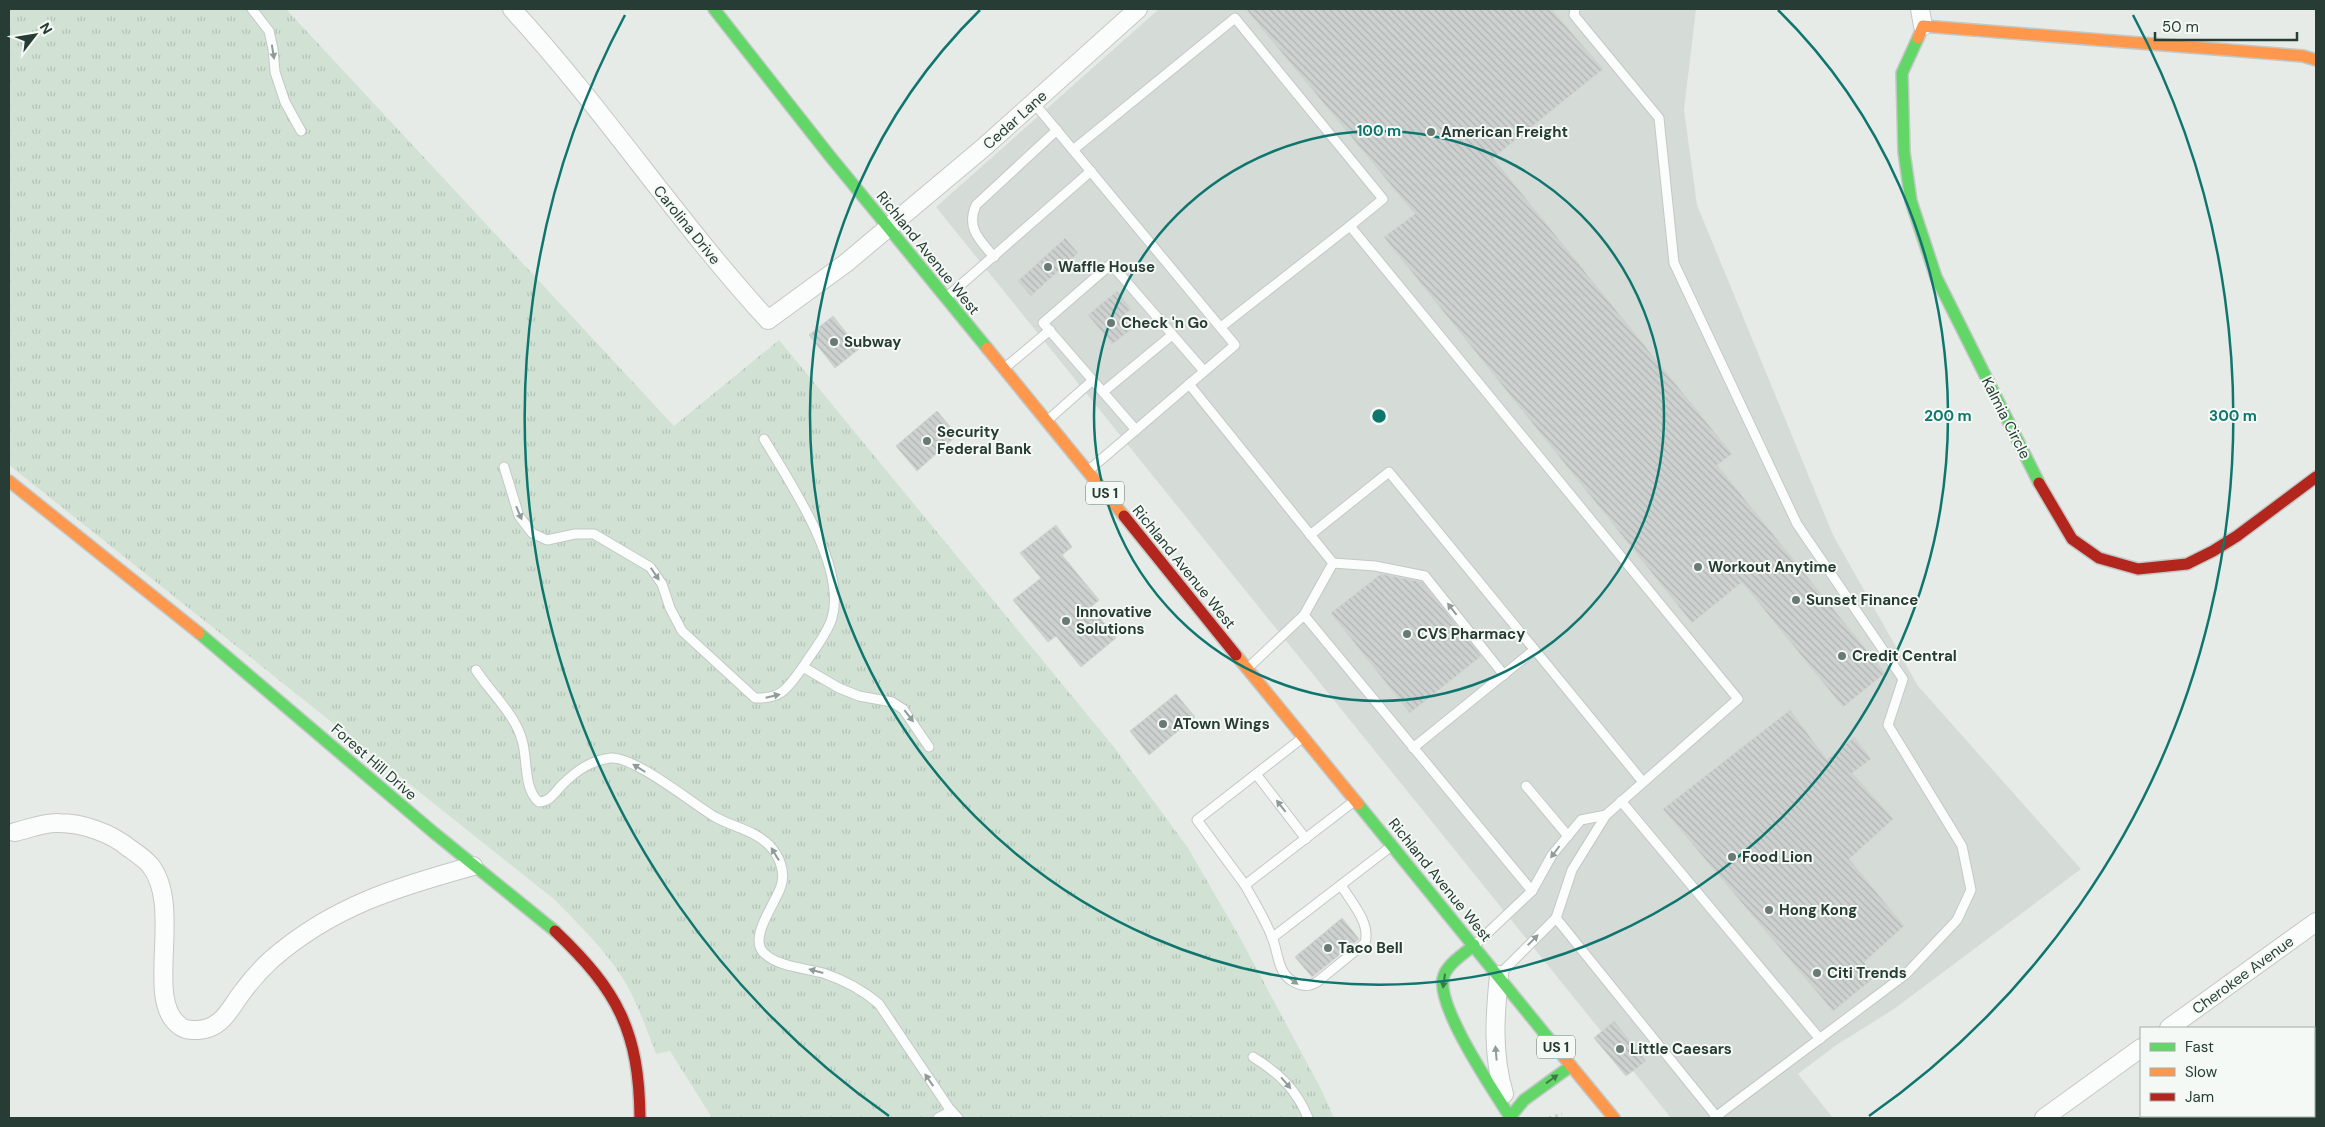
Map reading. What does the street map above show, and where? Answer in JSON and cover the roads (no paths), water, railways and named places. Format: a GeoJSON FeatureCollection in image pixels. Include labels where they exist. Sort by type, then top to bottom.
{"type":"FeatureCollection","features":[{"type":"Feature","properties":{"kind":"street","name":"Carolina Drive"},"geometry":{"type":"LineString","coordinates":[[512,9],[552,53],[654,184],[737,286],[768,320],[846,263],[888,227]]}},
{"type":"Feature","properties":{"kind":"street","name":"Richland Avenue West"},"geometry":{"type":"LineString","coordinates":[[714,9],[888,227],[1614,1118]]}},
{"type":"Feature","properties":{"kind":"street","name":"Cedar Lane"},"geometry":{"type":"LineString","coordinates":[[888,227],[983,148],[1138,9]]}},
{"type":"Feature","properties":{"kind":"street"},"geometry":{"type":"LineString","coordinates":[[1920,9],[1923,26],[2302,56],[2316,60]]}},
{"type":"Feature","properties":{"kind":"street","name":"Kalmia Circle"},"geometry":{"type":"LineString","coordinates":[[1923,26],[1902,73],[1904,152],[1911,201],[1936,277],[2031,468],[2072,539],[2099,558],[2120,566],[2155,569],[2180,566],[2212,551],[2237,536],[2316,477]]}},
{"type":"Feature","properties":{"kind":"street","name":"Forest Hill Drive"},"geometry":{"type":"LineString","coordinates":[[9,481],[222,652],[473,866],[529,908],[573,948],[610,993],[620,1009],[633,1046],[640,1118]]}},
{"type":"Feature","properties":{"kind":"street"},"geometry":{"type":"LineString","coordinates":[[15,832],[58,822],[82,826],[121,841],[150,865],[159,882],[165,902],[163,992],[167,1012],[173,1022],[182,1028],[196,1030],[217,1024],[227,1015],[244,990],[270,961],[297,938],[344,909],[415,882],[473,866]]}},
{"type":"Feature","properties":{"kind":"street","name":"Cherokee Avenue"},"geometry":{"type":"LineString","coordinates":[[2170,1027],[2316,922]]}},
{"type":"Feature","properties":{"kind":"street"},"geometry":{"type":"LineString","coordinates":[[1474,945],[1445,971],[1442,988],[1462,1035],[1510,1118]]}},
{"type":"Feature","properties":{"kind":"street"},"geometry":{"type":"LineString","coordinates":[[1499,975],[1494,1026],[1496,1055],[1499,1076],[1510,1118]]}},
{"type":"Feature","properties":{"kind":"street"},"geometry":{"type":"LineString","coordinates":[[2044,1118],[2140,1049]]}},
{"type":"Feature","properties":{"kind":"street"},"geometry":{"type":"LineString","coordinates":[[1510,1118],[1524,1100],[1571,1066]]}},
{"type":"Feature","properties":{"kind":"lane"},"geometry":{"type":"LineString","coordinates":[[252,9],[269,31],[275,72],[285,102],[302,131]]}},
{"type":"Feature","properties":{"kind":"lane"},"geometry":{"type":"LineString","coordinates":[[1556,918],[1715,1117],[1906,974],[1957,920],[1972,890],[1962,846],[1888,726],[1903,679],[1797,524],[1674,263],[1659,118],[1574,15],[1574,9]]}},
{"type":"Feature","properties":{"kind":"lane"},"geometry":{"type":"LineString","coordinates":[[1074,150],[1235,18],[1383,199],[1221,327]]}},
{"type":"Feature","properties":{"kind":"lane"},"geometry":{"type":"LineString","coordinates":[[1034,103],[1235,345],[1088,471]]}},
{"type":"Feature","properties":{"kind":"lane"},"geometry":{"type":"LineString","coordinates":[[994,257],[979,240],[972,226],[972,216],[976,205],[1057,130]]}},
{"type":"Feature","properties":{"kind":"lane"},"geometry":{"type":"LineString","coordinates":[[946,298],[1091,171]]}},
{"type":"Feature","properties":{"kind":"lane"},"geometry":{"type":"LineString","coordinates":[[1350,226],[1738,699],[1606,814],[1572,870],[1556,918],[1499,975]]}},
{"type":"Feature","properties":{"kind":"lane"},"geometry":{"type":"LineString","coordinates":[[1136,430],[1043,323],[1111,264],[1204,371]]}},
{"type":"Feature","properties":{"kind":"lane"},"geometry":{"type":"LineString","coordinates":[[1004,368],[1050,330]]}},
{"type":"Feature","properties":{"kind":"lane"},"geometry":{"type":"LineString","coordinates":[[1103,392],[1172,335]]}},
{"type":"Feature","properties":{"kind":"lane"},"geometry":{"type":"LineString","coordinates":[[1046,420],[1093,380]]}},
{"type":"Feature","properties":{"kind":"lane"},"geometry":{"type":"LineString","coordinates":[[1189,384],[1333,564],[1375,566],[1425,576],[1504,675]]}},
{"type":"Feature","properties":{"kind":"lane"},"geometry":{"type":"LineString","coordinates":[[504,467],[520,516],[532,533],[547,540],[575,534],[594,534],[650,567],[662,584],[670,608],[682,631],[755,698],[768,698],[782,694],[803,668],[832,618],[835,596],[832,572],[807,512],[764,439]]}},
{"type":"Feature","properties":{"kind":"lane"},"geometry":{"type":"LineString","coordinates":[[1310,535],[1389,472],[1643,782]]}},
{"type":"Feature","properties":{"kind":"lane"},"geometry":{"type":"LineString","coordinates":[[1247,669],[1304,616],[1333,564]]}},
{"type":"Feature","properties":{"kind":"lane"},"geometry":{"type":"LineString","coordinates":[[1304,616],[1532,891]]}},
{"type":"Feature","properties":{"kind":"lane"},"geometry":{"type":"LineString","coordinates":[[1413,748],[1534,650]]}},
{"type":"Feature","properties":{"kind":"lane"},"geometry":{"type":"LineString","coordinates":[[803,668],[839,688],[859,696],[892,702],[903,709],[929,747]]}},
{"type":"Feature","properties":{"kind":"lane"},"geometry":{"type":"LineString","coordinates":[[476,670],[515,724],[522,738],[530,790],[539,802],[546,801],[552,797],[586,765],[598,760],[613,758],[631,763],[716,818],[759,836],[770,846],[780,860],[783,871],[782,885],[763,924],[758,939],[762,951],[774,960],[825,974],[868,994],[884,1012],[951,1111],[958,1118]]}},
{"type":"Feature","properties":{"kind":"lane"},"geometry":{"type":"LineString","coordinates":[[1303,737],[1197,820],[1245,885],[1272,938],[1281,969],[1289,980],[1300,986],[1312,985],[1318,982],[1365,943],[1368,934],[1364,922],[1341,886]]}},
{"type":"Feature","properties":{"kind":"lane"},"geometry":{"type":"LineString","coordinates":[[1256,774],[1306,839]]}},
{"type":"Feature","properties":{"kind":"lane"},"geometry":{"type":"LineString","coordinates":[[1526,786],[1568,836]]}},
{"type":"Feature","properties":{"kind":"lane"},"geometry":{"type":"LineString","coordinates":[[1245,885],[1355,800]]}},
{"type":"Feature","properties":{"kind":"lane"},"geometry":{"type":"LineString","coordinates":[[1621,801],[1820,1039]]}},
{"type":"Feature","properties":{"kind":"lane"},"geometry":{"type":"LineString","coordinates":[[1474,945],[1532,891],[1552,854],[1580,820],[1606,814]]}},
{"type":"Feature","properties":{"kind":"lane"},"geometry":{"type":"LineString","coordinates":[[1272,938],[1392,846]]}},
{"type":"Feature","properties":{"kind":"lane"},"geometry":{"type":"LineString","coordinates":[[1253,1057],[1285,1080],[1302,1102],[1308,1118]]}},
{"type":"Feature","properties":{"kind":"lane"},"geometry":{"type":"LineString","coordinates":[[938,1118],[951,1111]]}},
{"type":"Feature","properties":{"kind":"place","name":"American Freight"},"geometry":{"type":"Point","coordinates":[1431,132]}},
{"type":"Feature","properties":{"kind":"place","name":"Waffle House"},"geometry":{"type":"Point","coordinates":[1048,267]}},
{"type":"Feature","properties":{"kind":"place","name":"Check 'n Go"},"geometry":{"type":"Point","coordinates":[1111,323]}},
{"type":"Feature","properties":{"kind":"place","name":"Subway"},"geometry":{"type":"Point","coordinates":[834,342]}},
{"type":"Feature","properties":{"kind":"place","name":"Security Federal Bank"},"geometry":{"type":"Point","coordinates":[927,441]}},
{"type":"Feature","properties":{"kind":"place","name":"Workout Anytime"},"geometry":{"type":"Point","coordinates":[1698,567]}},
{"type":"Feature","properties":{"kind":"place","name":"Sunset Finance"},"geometry":{"type":"Point","coordinates":[1796,600]}},
{"type":"Feature","properties":{"kind":"place","name":"Innovative Solutions"},"geometry":{"type":"Point","coordinates":[1066,621]}},
{"type":"Feature","properties":{"kind":"place","name":"CVS Pharmacy"},"geometry":{"type":"Point","coordinates":[1407,634]}},
{"type":"Feature","properties":{"kind":"place","name":"Credit Central"},"geometry":{"type":"Point","coordinates":[1842,656]}},
{"type":"Feature","properties":{"kind":"place","name":"ATown Wings"},"geometry":{"type":"Point","coordinates":[1163,724]}},
{"type":"Feature","properties":{"kind":"place","name":"Food Lion"},"geometry":{"type":"Point","coordinates":[1732,857]}},
{"type":"Feature","properties":{"kind":"place","name":"Hong Kong"},"geometry":{"type":"Point","coordinates":[1769,910]}},
{"type":"Feature","properties":{"kind":"place","name":"Taco Bell"},"geometry":{"type":"Point","coordinates":[1328,948]}},
{"type":"Feature","properties":{"kind":"place","name":"Citi Trends"},"geometry":{"type":"Point","coordinates":[1817,973]}},
{"type":"Feature","properties":{"kind":"place","name":"Little Caesars"},"geometry":{"type":"Point","coordinates":[1620,1049]}}]}
